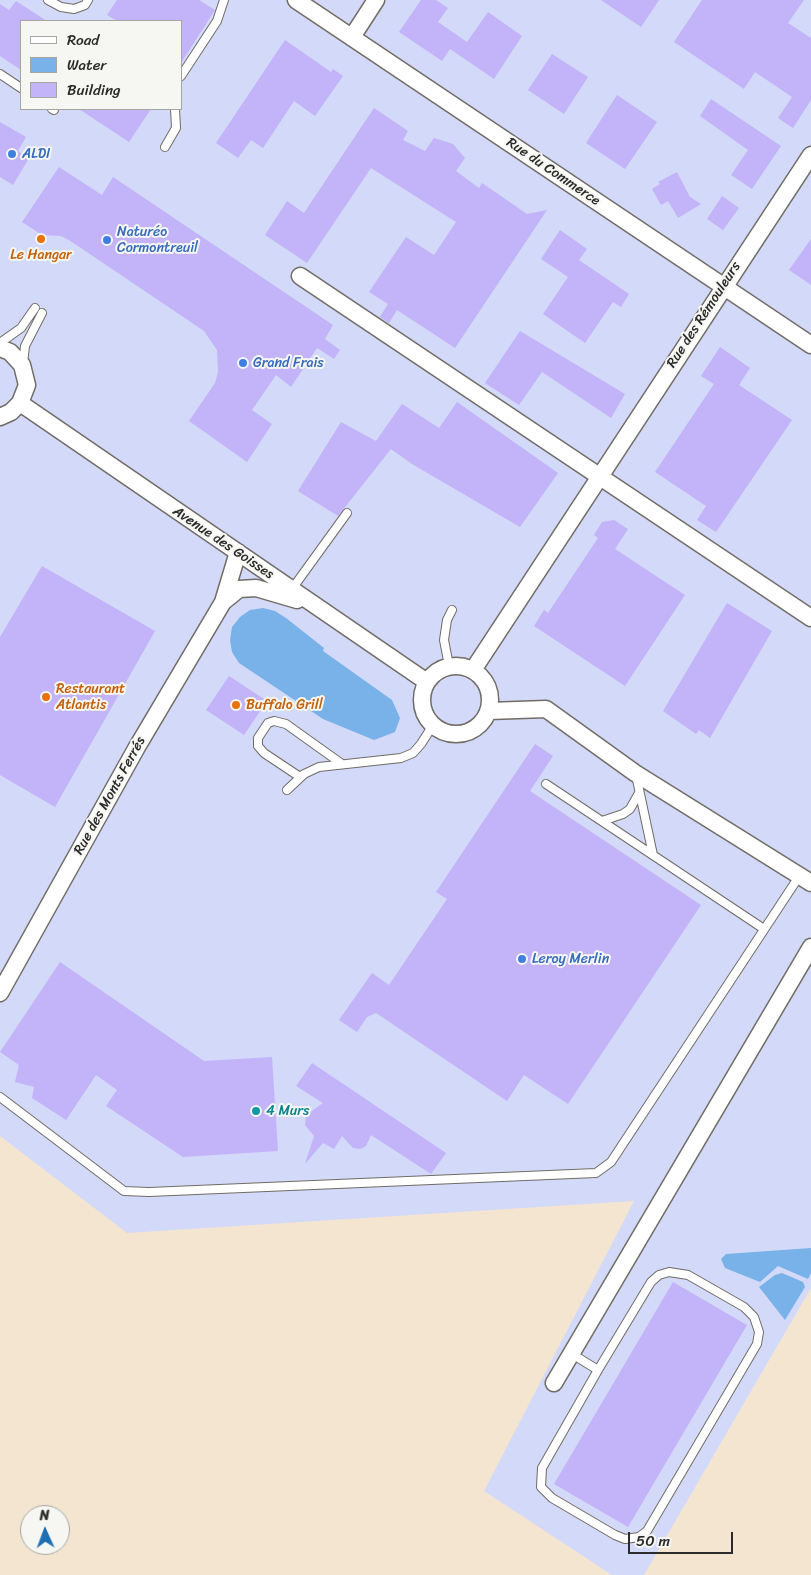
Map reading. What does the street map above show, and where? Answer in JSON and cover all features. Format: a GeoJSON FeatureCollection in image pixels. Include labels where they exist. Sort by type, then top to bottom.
{"type":"FeatureCollection","features":[{"type":"Feature","properties":{"kind":"street","name":"Rue du Commerce"},"geometry":{"type":"LineString","coordinates":[[296,0],[811,345]]}},
{"type":"Feature","properties":{"kind":"street"},"geometry":{"type":"LineString","coordinates":[[352,37],[376,0]]}},
{"type":"Feature","properties":{"kind":"street","name":"Rue des Rémouleurs"},"geometry":{"type":"LineString","coordinates":[[473,670],[723,286],[811,155]]}},
{"type":"Feature","properties":{"kind":"street"},"geometry":{"type":"LineString","coordinates":[[300,276],[811,618]]}},
{"type":"Feature","properties":{"kind":"street"},"geometry":{"type":"LineString","coordinates":[[0,348],[10,352],[22,365],[26,385],[20,403],[11,412],[0,417]]}},
{"type":"Feature","properties":{"kind":"street","name":"Avenue des Goisses"},"geometry":{"type":"LineString","coordinates":[[20,403],[427,682]]}},
{"type":"Feature","properties":{"kind":"street","name":"Rue des Monts Ferrés"},"geometry":{"type":"LineString","coordinates":[[0,993],[137,747],[223,602],[238,552]]}},
{"type":"Feature","properties":{"kind":"street","name":"Rue des Monts Ferrés"},"geometry":{"type":"LineString","coordinates":[[223,602],[239,589],[256,588],[316,606]]}},
{"type":"Feature","properties":{"kind":"street"},"geometry":{"type":"LineString","coordinates":[[449,666],[465,666],[473,670],[487,683],[491,702],[484,721],[464,733],[453,734],[442,731],[432,725],[422,704],[422,693],[427,682],[434,673],[449,666]]}},
{"type":"Feature","properties":{"kind":"street"},"geometry":{"type":"LineString","coordinates":[[489,711],[546,709],[635,773],[806,879]]}},
{"type":"Feature","properties":{"kind":"street"},"geometry":{"type":"LineString","coordinates":[[554,1383],[811,947]]}},
{"type":"Feature","properties":{"kind":"lane"},"geometry":{"type":"LineString","coordinates":[[48,0],[61,7],[74,10],[85,5],[88,0]]}},
{"type":"Feature","properties":{"kind":"lane"},"geometry":{"type":"LineString","coordinates":[[182,74],[217,21],[224,0]]}},
{"type":"Feature","properties":{"kind":"lane"},"geometry":{"type":"LineString","coordinates":[[0,74],[20,87]]}},
{"type":"Feature","properties":{"kind":"lane"},"geometry":{"type":"LineString","coordinates":[[164,147],[176,128],[175,110]]}},
{"type":"Feature","properties":{"kind":"lane"},"geometry":{"type":"LineString","coordinates":[[0,343],[17,332],[39,311],[24,346],[22,365]]}},
{"type":"Feature","properties":{"kind":"lane"},"geometry":{"type":"LineString","coordinates":[[292,589],[347,513]]}},
{"type":"Feature","properties":{"kind":"lane"},"geometry":{"type":"LineString","coordinates":[[449,666],[444,640],[447,620],[452,610]]}},
{"type":"Feature","properties":{"kind":"lane"},"geometry":{"type":"LineString","coordinates":[[300,778],[264,753],[258,746],[258,738],[268,724],[274,721],[286,724],[342,764]]}},
{"type":"Feature","properties":{"kind":"lane"},"geometry":{"type":"LineString","coordinates":[[287,790],[300,778],[319,767],[401,758],[413,753],[421,744],[432,725]]}},
{"type":"Feature","properties":{"kind":"lane"},"geometry":{"type":"LineString","coordinates":[[635,773],[653,855]]}},
{"type":"Feature","properties":{"kind":"lane"},"geometry":{"type":"LineString","coordinates":[[546,784],[764,929]]}},
{"type":"Feature","properties":{"kind":"lane"},"geometry":{"type":"LineString","coordinates":[[602,821],[630,810],[639,793]]}},
{"type":"Feature","properties":{"kind":"lane"},"geometry":{"type":"LineString","coordinates":[[0,1097],[124,1191],[149,1192],[596,1173],[611,1162],[764,929],[806,879]]}},
{"type":"Feature","properties":{"kind":"lane"},"geometry":{"type":"LineString","coordinates":[[669,1272],[688,1275],[744,1307],[754,1317],[760,1332],[757,1344],[647,1531],[639,1537],[625,1538],[615,1535],[552,1498],[541,1487],[542,1468],[598,1370],[651,1282],[659,1275],[669,1272]]}},
{"type":"Feature","properties":{"kind":"lane"},"geometry":{"type":"LineString","coordinates":[[572,1354],[598,1370]]}},
{"type":"Feature","properties":{"kind":"shaded area"},"geometry":{"type":"Polygon","coordinates":[[[0,0],[811,0],[811,1288],[644,1575],[612,1575],[484,1491],[634,1201],[127,1233],[0,1136],[0,0]]]}},
{"type":"Feature","properties":{"kind":"water"},"geometry":{"type":"Polygon","coordinates":[[[263,608],[275,611],[286,618],[324,648],[323,651],[392,700],[400,718],[395,732],[374,740],[323,719],[239,663],[232,652],[230,640],[232,627],[240,617],[250,610],[263,608]]]}},
{"type":"Feature","properties":{"kind":"water"},"geometry":{"type":"Polygon","coordinates":[[[811,1248],[811,1273],[808,1279],[778,1266],[760,1282],[725,1268],[721,1259],[726,1254],[811,1248]]]}},
{"type":"Feature","properties":{"kind":"water"},"geometry":{"type":"Polygon","coordinates":[[[782,1273],[803,1282],[805,1287],[785,1320],[759,1287],[775,1275],[782,1273]]]}},
{"type":"Feature","properties":{"kind":"building"},"geometry":{"type":"Polygon","coordinates":[[[117,0],[199,0],[215,10],[182,61],[182,20],[115,20],[107,15],[117,0]]]}},
{"type":"Feature","properties":{"kind":"building"},"geometry":{"type":"Polygon","coordinates":[[[421,0],[436,0],[448,8],[438,22],[467,42],[488,12],[522,36],[494,79],[450,49],[442,61],[399,32],[421,0]]]}},
{"type":"Feature","properties":{"kind":"building"},"geometry":{"type":"Polygon","coordinates":[[[601,0],[659,0],[641,27],[601,0]]]}},
{"type":"Feature","properties":{"kind":"building"},"geometry":{"type":"Polygon","coordinates":[[[702,0],[804,0],[788,23],[811,38],[811,100],[793,128],[778,118],[792,97],[755,72],[744,89],[674,42],[702,0]]]}},
{"type":"Feature","properties":{"kind":"building"},"geometry":{"type":"Polygon","coordinates":[[[16,1],[45,20],[20,20],[20,69],[0,56],[0,4],[9,10],[16,1]]]}},
{"type":"Feature","properties":{"kind":"building"},"geometry":{"type":"Polygon","coordinates":[[[285,40],[331,72],[333,69],[343,76],[315,116],[294,101],[263,148],[251,140],[238,158],[216,143],[285,40]]]}},
{"type":"Feature","properties":{"kind":"building"},"geometry":{"type":"Polygon","coordinates":[[[552,54],[588,77],[564,114],[528,90],[552,54]]]}},
{"type":"Feature","properties":{"kind":"building"},"geometry":{"type":"Polygon","coordinates":[[[617,95],[657,122],[625,169],[586,143],[617,95]]]}},
{"type":"Feature","properties":{"kind":"building"},"geometry":{"type":"Polygon","coordinates":[[[711,99],[781,146],[752,189],[731,175],[748,150],[700,116],[711,99]]]}},
{"type":"Feature","properties":{"kind":"building"},"geometry":{"type":"Polygon","coordinates":[[[374,108],[408,131],[403,140],[425,151],[434,138],[453,144],[465,158],[456,171],[479,188],[482,183],[527,214],[547,210],[455,348],[397,310],[389,323],[380,317],[388,304],[369,292],[406,237],[434,255],[456,222],[371,168],[307,263],[265,235],[287,201],[304,213],[374,108]]]}},
{"type":"Feature","properties":{"kind":"building"},"geometry":{"type":"Polygon","coordinates":[[[81,110],[150,110],[129,142],[81,110]]]}},
{"type":"Feature","properties":{"kind":"building","name":"ALDI"},"geometry":{"type":"Polygon","coordinates":[[[0,122],[26,137],[18,151],[29,158],[13,185],[0,177],[0,122]]]}},
{"type":"Feature","properties":{"kind":"building"},"geometry":{"type":"Polygon","coordinates":[[[59,167],[102,195],[113,177],[333,325],[325,339],[340,350],[334,359],[317,348],[291,387],[276,375],[252,410],[272,424],[247,462],[189,421],[215,383],[218,372],[217,350],[204,331],[69,240],[61,236],[42,235],[22,222],[59,167]]]}},
{"type":"Feature","properties":{"kind":"building"},"geometry":{"type":"Polygon","coordinates":[[[677,172],[690,197],[701,204],[678,218],[668,201],[661,205],[652,189],[660,184],[658,182],[677,172]]]}},
{"type":"Feature","properties":{"kind":"building"},"geometry":{"type":"Polygon","coordinates":[[[722,196],[739,208],[723,230],[707,219],[722,196]]]}},
{"type":"Feature","properties":{"kind":"building"},"geometry":{"type":"Polygon","coordinates":[[[560,230],[587,249],[579,260],[629,294],[621,307],[613,302],[585,343],[543,314],[568,277],[541,259],[560,230]]]}},
{"type":"Feature","properties":{"kind":"building"},"geometry":{"type":"Polygon","coordinates":[[[811,239],[811,285],[789,270],[811,239]]]}},
{"type":"Feature","properties":{"kind":"building"},"geometry":{"type":"Polygon","coordinates":[[[520,331],[625,394],[611,418],[542,372],[519,405],[485,383],[520,331]]]}},
{"type":"Feature","properties":{"kind":"building"},"geometry":{"type":"Polygon","coordinates":[[[720,347],[750,368],[739,385],[792,420],[716,532],[697,520],[706,506],[655,472],[714,384],[701,376],[720,347]]]}},
{"type":"Feature","properties":{"kind":"building"},"geometry":{"type":"Polygon","coordinates":[[[457,402],[558,473],[520,527],[412,464],[391,449],[338,516],[298,491],[341,422],[376,441],[402,404],[439,428],[457,402]]]}},
{"type":"Feature","properties":{"kind":"building"},"geometry":{"type":"Polygon","coordinates":[[[614,520],[628,529],[615,549],[685,595],[625,686],[534,626],[544,610],[548,613],[598,538],[594,535],[602,522],[614,520]]]}},
{"type":"Feature","properties":{"kind":"building"},"geometry":{"type":"Polygon","coordinates":[[[42,566],[155,631],[55,807],[0,775],[0,637],[42,566]]]}},
{"type":"Feature","properties":{"kind":"building"},"geometry":{"type":"Polygon","coordinates":[[[727,603],[772,631],[710,738],[699,730],[696,734],[663,711],[727,603]]]}},
{"type":"Feature","properties":{"kind":"building","name":"Buffalo Grill"},"geometry":{"type":"Polygon","coordinates":[[[229,676],[267,701],[244,735],[206,710],[229,676]]]}},
{"type":"Feature","properties":{"kind":"building","name":"Leroy Merlin"},"geometry":{"type":"Polygon","coordinates":[[[535,744],[553,756],[530,791],[701,905],[568,1104],[524,1075],[507,1101],[376,1013],[367,1017],[357,1032],[339,1020],[372,973],[389,985],[447,899],[436,892],[535,744]]]}},
{"type":"Feature","properties":{"kind":"building"},"geometry":{"type":"Polygon","coordinates":[[[60,962],[204,1061],[272,1057],[278,1151],[183,1157],[106,1106],[117,1090],[96,1075],[66,1120],[32,1098],[34,1087],[15,1082],[19,1065],[0,1052],[60,962]]]}},
{"type":"Feature","properties":{"kind":"building"},"geometry":{"type":"Polygon","coordinates":[[[312,1063],[446,1153],[431,1174],[371,1135],[366,1146],[360,1149],[353,1148],[342,1136],[334,1149],[323,1143],[305,1164],[314,1136],[305,1125],[306,1115],[323,1103],[296,1086],[312,1063]]]}},
{"type":"Feature","properties":{"kind":"building"},"geometry":{"type":"Polygon","coordinates":[[[673,1282],[747,1325],[628,1527],[554,1484],[673,1282]]]}},
{"type":"Feature","properties":{"kind":"place","name":"ALDI"},"geometry":{"type":"Point","coordinates":[12,154]}},
{"type":"Feature","properties":{"kind":"place","name":"Le Hangar"},"geometry":{"type":"Point","coordinates":[41,239]}},
{"type":"Feature","properties":{"kind":"place","name":"Naturéo Cormontreuil"},"geometry":{"type":"Point","coordinates":[107,240]}},
{"type":"Feature","properties":{"kind":"place","name":"Grand Frais"},"geometry":{"type":"Point","coordinates":[243,363]}},
{"type":"Feature","properties":{"kind":"place","name":"Restaurant Atlantis"},"geometry":{"type":"Point","coordinates":[46,697]}},
{"type":"Feature","properties":{"kind":"place","name":"Buffalo Grill"},"geometry":{"type":"Point","coordinates":[236,705]}},
{"type":"Feature","properties":{"kind":"place","name":"Leroy Merlin"},"geometry":{"type":"Point","coordinates":[522,959]}},
{"type":"Feature","properties":{"kind":"place","name":"4 Murs"},"geometry":{"type":"Point","coordinates":[256,1111]}}]}
